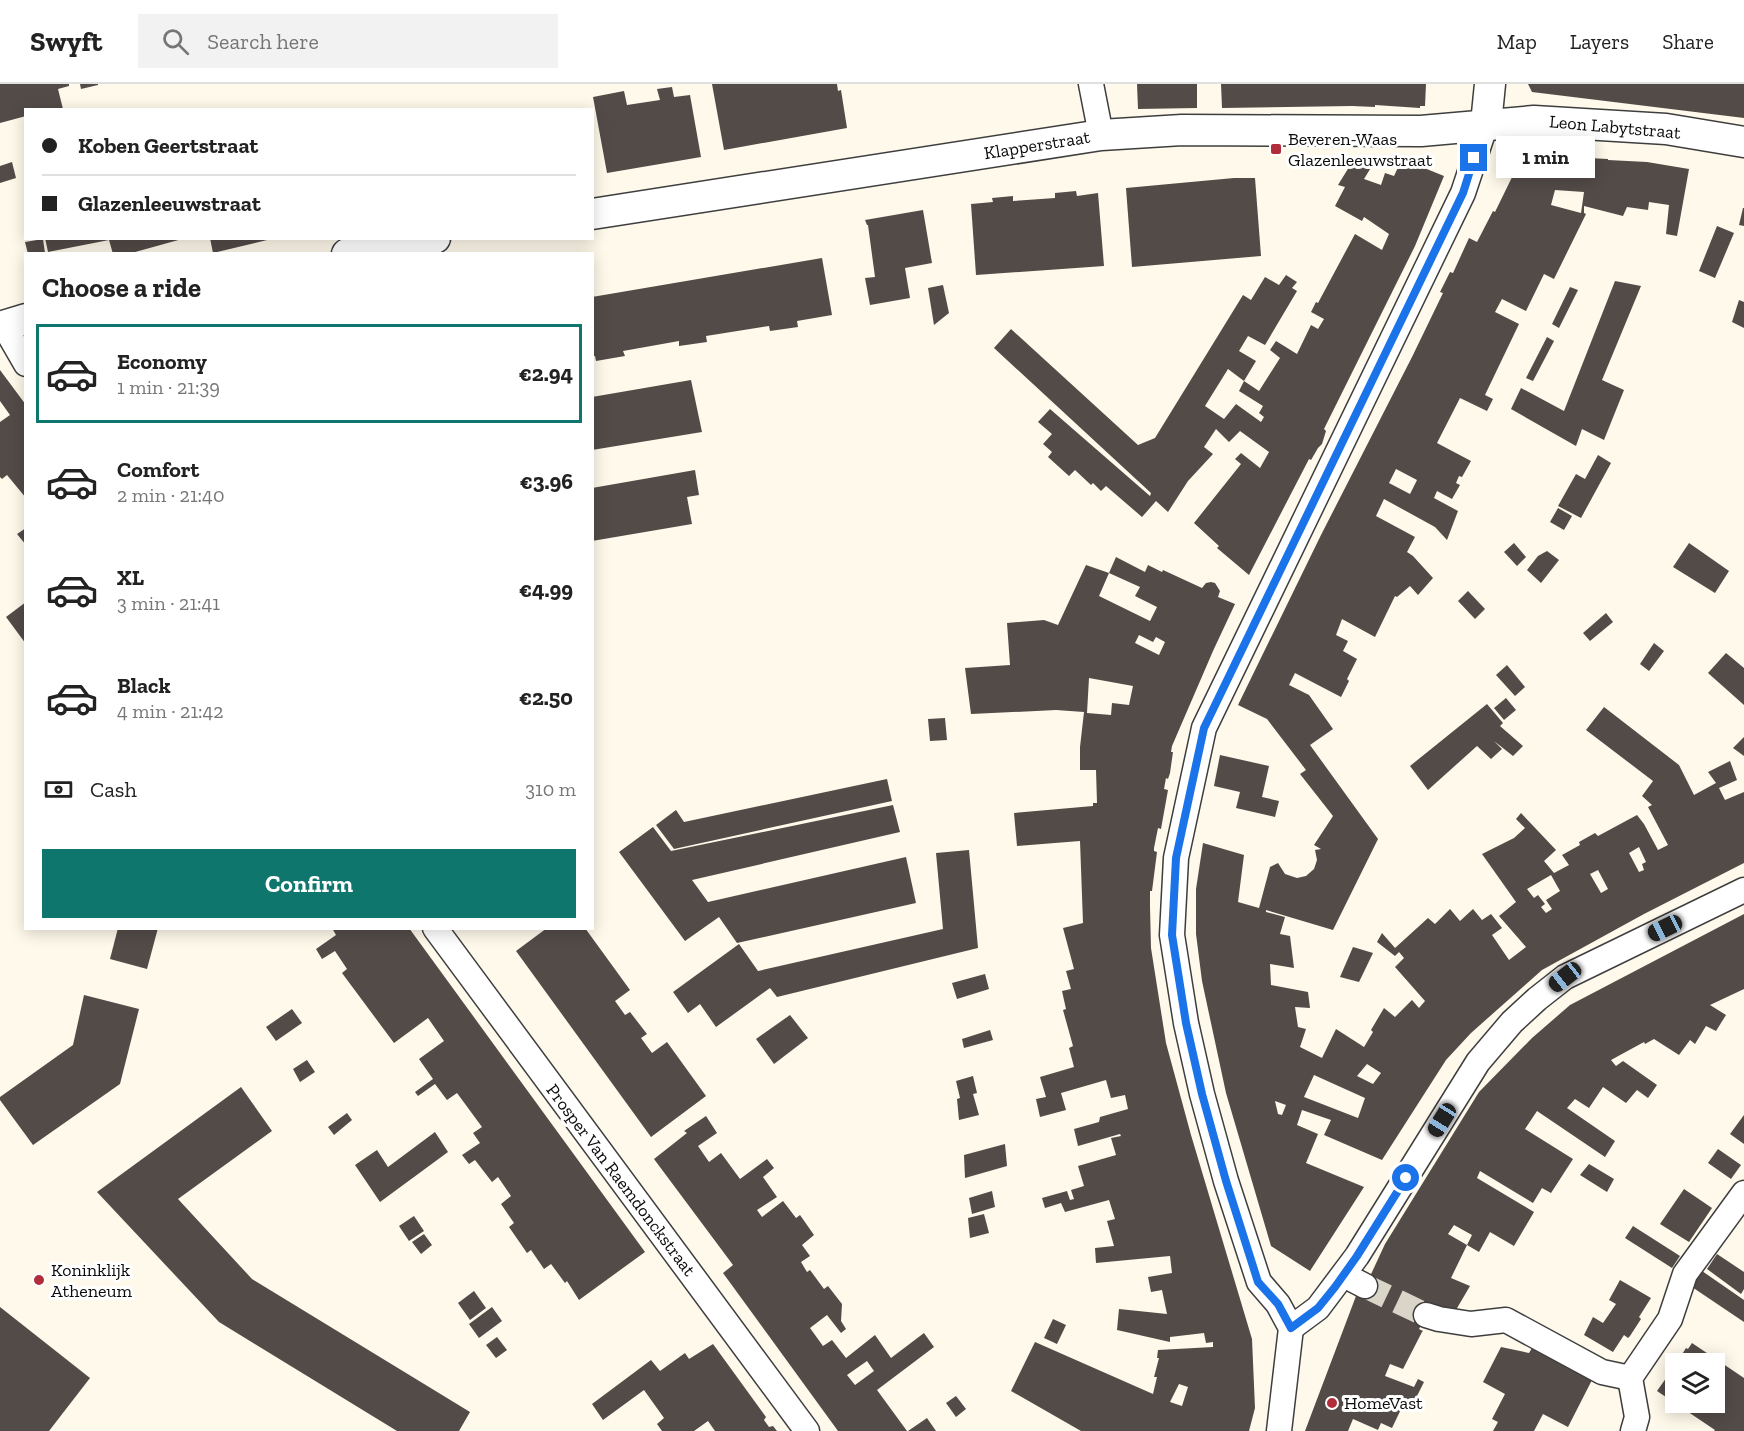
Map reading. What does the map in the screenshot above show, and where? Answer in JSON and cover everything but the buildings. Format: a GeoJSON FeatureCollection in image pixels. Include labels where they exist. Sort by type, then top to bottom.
{"type":"FeatureCollection","features":[{"type":"Feature","properties":{"kind":"street"},"geometry":{"type":"LineString","coordinates":[[1091,84],[1101,135]]}},
{"type":"Feature","properties":{"kind":"street"},"geometry":{"type":"LineString","coordinates":[[1279,1431],[1291,1328],[1278,1304],[1258,1282],[1226,1181],[1202,1094],[1186,1023],[1172,935],[1176,858],[1204,728],[1463,193],[1486,124],[1490,84]]}},
{"type":"Feature","properties":{"kind":"street","name":"Leon Labytstraat"},"geometry":{"type":"LineString","coordinates":[[1486,124],[1534,121],[1666,129],[1744,142]]}},
{"type":"Feature","properties":{"kind":"street","name":"Klapperstraat"},"geometry":{"type":"LineString","coordinates":[[594,214],[1101,135],[1182,130],[1421,131],[1486,124]]}},
{"type":"Feature","properties":{"kind":"street"},"geometry":{"type":"LineString","coordinates":[[358,252],[424,240]]}},
{"type":"Feature","properties":{"kind":"street"},"geometry":{"type":"LineString","coordinates":[[7,322],[24,360]]}},
{"type":"Feature","properties":{"kind":"street"},"geometry":{"type":"LineString","coordinates":[[1291,1328],[1318,1308],[1344,1275],[1478,1062],[1512,1022],[1565,977],[1744,890]]}},
{"type":"Feature","properties":{"kind":"street","name":"Prosper Van Raemdonckstraat"},"geometry":{"type":"LineString","coordinates":[[436,930],[807,1431]]}},
{"type":"Feature","properties":{"kind":"street"},"geometry":{"type":"LineString","coordinates":[[1633,1431],[1637,1417],[1630,1378],[1670,1319],[1685,1274],[1744,1193]]}},
{"type":"Feature","properties":{"kind":"street"},"geometry":{"type":"LineString","coordinates":[[1344,1275],[1365,1286]]}},
{"type":"Feature","properties":{"kind":"street"},"geometry":{"type":"LineString","coordinates":[[1426,1315],[1471,1324],[1506,1320],[1602,1372],[1630,1378]]}},
{"type":"Feature","properties":{"kind":"tunnel"},"geometry":{"type":"LineString","coordinates":[[1365,1286],[1426,1315]]}},
{"type":"Feature","properties":{"kind":"place","name":"Beveren-Waas Glazenleeuwstraat"},"geometry":{"type":"Point","coordinates":[1276,149]}},
{"type":"Feature","properties":{"kind":"place","name":"Koninklijk Atheneum"},"geometry":{"type":"Point","coordinates":[39,1280]}},
{"type":"Feature","properties":{"kind":"place","name":"HomeVast"},"geometry":{"type":"Point","coordinates":[1332,1403]}},
{"type":"Feature","properties":{"kind":"route"},"geometry":{"type":"LineString","coordinates":[[1406,1178],[1335,1287],[1318,1308],[1291,1328],[1278,1304],[1258,1282],[1226,1181],[1202,1094],[1186,1023],[1172,935],[1176,858],[1204,728],[1463,193],[1474,158]]}}]}
